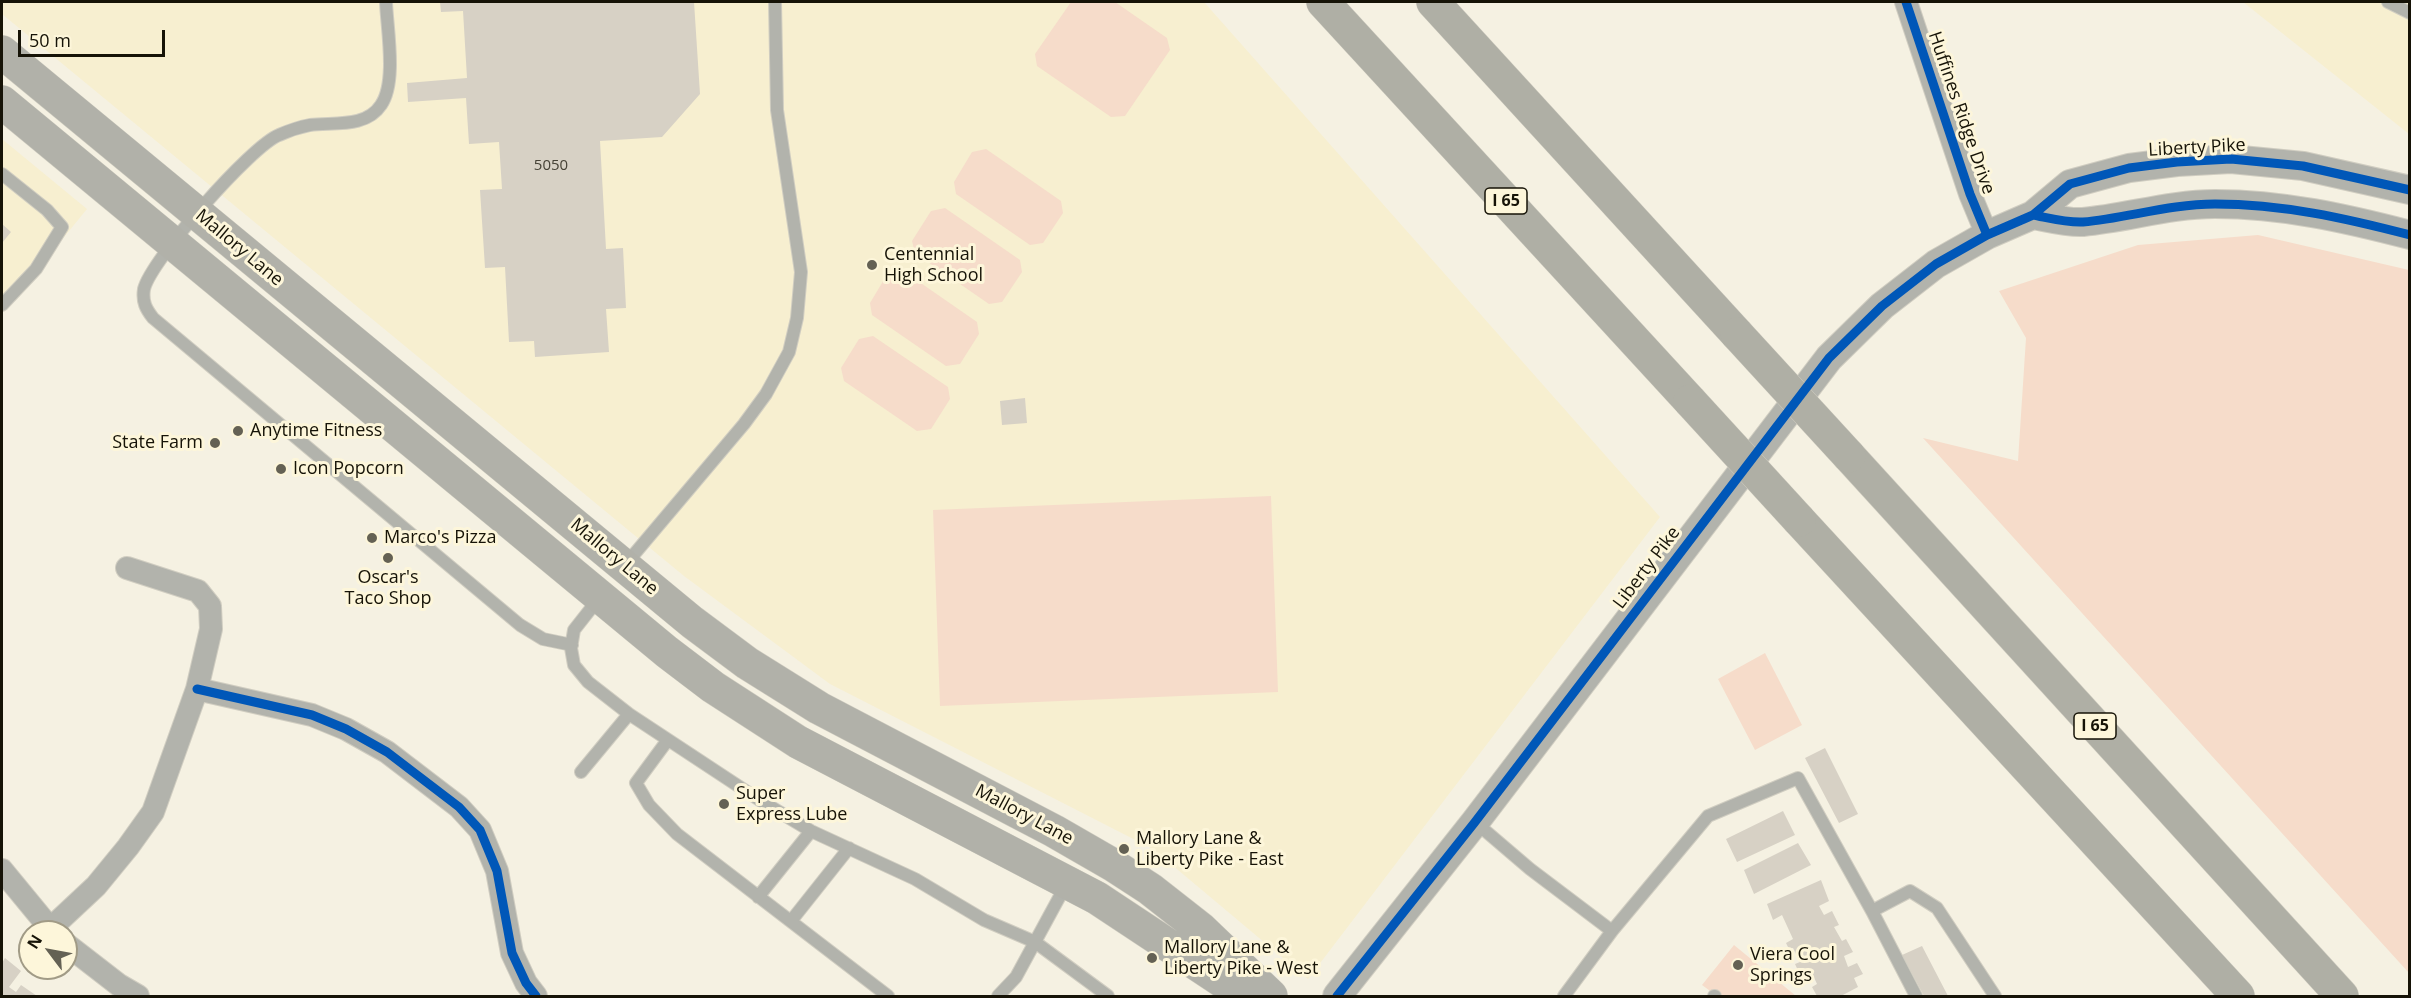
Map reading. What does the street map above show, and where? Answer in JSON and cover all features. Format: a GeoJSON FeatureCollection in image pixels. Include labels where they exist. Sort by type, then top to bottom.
{"type":"FeatureCollection","features":[{"type":"Feature","properties":{"kind":"highway","name":"I 65"},"geometry":{"type":"LineString","coordinates":[[1323,2],[2238,996]]}},
{"type":"Feature","properties":{"kind":"highway","name":"I 65"},"geometry":{"type":"LineString","coordinates":[[1433,2],[2342,996]]}},
{"type":"Feature","properties":{"kind":"main road","name":"Mallory Lane"},"geometry":{"type":"LineString","coordinates":[[2,52],[692,622],[747,663],[819,708],[1054,831],[1113,865],[1150,889],[1201,929],[1271,996]]}},
{"type":"Feature","properties":{"kind":"main road"},"geometry":{"type":"LineString","coordinates":[[2,102],[667,652],[714,687],[798,742],[1068,882],[1132,920],[1245,996]]}},
{"type":"Feature","properties":{"kind":"main road"},"geometry":{"type":"LineString","coordinates":[[601,596],[624,566]]}},
{"type":"Feature","properties":{"kind":"street","name":"Huffines Ridge Drive"},"geometry":{"type":"LineString","coordinates":[[1906,2],[1970,194],[1987,235]]}},
{"type":"Feature","properties":{"kind":"street","name":"Liberty Pike"},"geometry":{"type":"LineString","coordinates":[[1337,996],[1475,822],[1828,358],[1882,306],[1936,264],[1987,235],[2033,215],[2070,184],[2129,168],[2231,159],[2303,166],[2409,190]]}},
{"type":"Feature","properties":{"kind":"street"},"geometry":{"type":"LineString","coordinates":[[2033,215],[2082,222],[2145,211],[2214,204],[2280,207],[2329,215],[2409,235]]}},
{"type":"Feature","properties":{"kind":"street"},"geometry":{"type":"LineString","coordinates":[[68,920],[128,847],[153,812],[197,689],[212,629],[210,606],[198,591],[127,568]]}},
{"type":"Feature","properties":{"kind":"street"},"geometry":{"type":"LineString","coordinates":[[197,689],[312,715],[346,729],[387,752],[459,807],[480,831],[497,871],[512,953],[526,983],[536,996]]}},
{"type":"Feature","properties":{"kind":"street"},"geometry":{"type":"LineString","coordinates":[[2,870],[44,920]]}},
{"type":"Feature","properties":{"kind":"street"},"geometry":{"type":"LineString","coordinates":[[78,952],[119,985],[138,996]]}},
{"type":"Feature","properties":{"kind":"lane"},"geometry":{"type":"LineString","coordinates":[[386,2],[390,80],[383,104],[372,117],[347,123],[308,125],[276,136],[240,167],[198,213],[155,268],[144,289],[144,305],[153,318],[520,625],[543,639],[572,645]]}},
{"type":"Feature","properties":{"kind":"lane"},"geometry":{"type":"LineString","coordinates":[[624,566],[744,424],[766,394],[789,352],[797,318],[801,272],[777,110],[775,2]]}},
{"type":"Feature","properties":{"kind":"lane"},"geometry":{"type":"LineString","coordinates":[[2388,2],[2409,13]]}},
{"type":"Feature","properties":{"kind":"lane"},"geometry":{"type":"LineString","coordinates":[[2,174],[47,210],[62,227],[36,269],[2,305]]}},
{"type":"Feature","properties":{"kind":"lane"},"geometry":{"type":"LineString","coordinates":[[601,596],[574,630],[572,645],[574,664],[588,682],[628,714],[811,831],[915,879],[984,920],[1035,942],[1108,996]]}},
{"type":"Feature","properties":{"kind":"lane"},"geometry":{"type":"LineString","coordinates":[[581,772],[628,714]]}},
{"type":"Feature","properties":{"kind":"lane"},"geometry":{"type":"LineString","coordinates":[[667,741],[636,783],[649,805],[677,834],[888,996]]}},
{"type":"Feature","properties":{"kind":"lane"},"geometry":{"type":"LineString","coordinates":[[1564,996],[1612,932],[1708,816],[1797,778],[1872,911],[1916,996]]}},
{"type":"Feature","properties":{"kind":"lane"},"geometry":{"type":"LineString","coordinates":[[1475,822],[1530,869],[1612,932]]}},
{"type":"Feature","properties":{"kind":"lane"},"geometry":{"type":"LineString","coordinates":[[758,897],[811,831]]}},
{"type":"Feature","properties":{"kind":"lane"},"geometry":{"type":"LineString","coordinates":[[790,921],[849,848]]}},
{"type":"Feature","properties":{"kind":"lane"},"geometry":{"type":"LineString","coordinates":[[998,996],[1016,977],[1068,882]]}},
{"type":"Feature","properties":{"kind":"lane"},"geometry":{"type":"LineString","coordinates":[[1872,911],[1910,891],[1937,908],[1995,996]]}},
{"type":"Feature","properties":{"kind":"shaded area","name":"Centennial High School"},"geometry":{"type":"Polygon","coordinates":[[[2,2],[1204,2],[1660,517],[1308,979],[1153,849],[830,684],[684,576],[2,14],[2,2]]]}},
{"type":"Feature","properties":{"kind":"shaded area"},"geometry":{"type":"Polygon","coordinates":[[[1071,2],[1115,2],[1167,38],[1170,50],[1125,116],[1111,117],[1037,66],[1035,54],[1071,2]]]}},
{"type":"Feature","properties":{"kind":"shaded area"},"geometry":{"type":"Polygon","coordinates":[[[2243,2],[2409,2],[2409,134],[2243,2]]]}},
{"type":"Feature","properties":{"kind":"shaded area"},"geometry":{"type":"Polygon","coordinates":[[[2,139],[87,209],[2,313],[2,139]]]}},
{"type":"Feature","properties":{"kind":"shaded area"},"geometry":{"type":"Polygon","coordinates":[[[986,149],[1061,201],[1063,213],[1043,243],[1030,245],[956,194],[954,182],[972,152],[986,149]]]}},
{"type":"Feature","properties":{"kind":"shaded area"},"geometry":{"type":"Polygon","coordinates":[[[945,208],[1020,260],[1022,272],[1002,302],[989,304],[915,253],[912,241],[931,211],[945,208]]]}},
{"type":"Feature","properties":{"kind":"shaded area"},"geometry":{"type":"Polygon","coordinates":[[[2258,235],[2409,270],[2409,973],[1923,438],[2018,461],[2026,338],[1999,291],[2138,245],[2258,235]]]}},
{"type":"Feature","properties":{"kind":"shaded area"},"geometry":{"type":"Polygon","coordinates":[[[902,270],[977,322],[979,334],[960,364],[946,366],[872,315],[870,303],[888,273],[902,270]]]}},
{"type":"Feature","properties":{"kind":"shaded area"},"geometry":{"type":"Polygon","coordinates":[[[873,336],[948,387],[950,399],[931,429],[917,431],[844,381],[841,368],[859,339],[873,336]]]}},
{"type":"Feature","properties":{"kind":"shaded area"},"geometry":{"type":"Polygon","coordinates":[[[1271,496],[1278,692],[940,706],[933,510],[1271,496]]]}},
{"type":"Feature","properties":{"kind":"shaded area"},"geometry":{"type":"Polygon","coordinates":[[[1765,653],[1802,725],[1755,750],[1718,679],[1765,653]]]}},
{"type":"Feature","properties":{"kind":"shaded area","name":"Viera Cool Springs"},"geometry":{"type":"Polygon","coordinates":[[[1734,945],[1796,996],[1717,996],[1702,985],[1734,945]]]}},
{"type":"Feature","properties":{"kind":"building"},"geometry":{"type":"Polygon","coordinates":[[[440,2],[694,2],[700,94],[662,137],[600,141],[606,249],[623,248],[626,308],[606,309],[609,352],[535,357],[534,341],[509,342],[505,267],[485,268],[480,190],[502,189],[499,142],[469,144],[466,98],[408,102],[407,83],[467,78],[463,11],[441,12],[440,2]]]}},
{"type":"Feature","properties":{"kind":"building"},"geometry":{"type":"Polygon","coordinates":[[[2,224],[11,232],[2,243],[2,224]]]}},
{"type":"Feature","properties":{"kind":"building"},"geometry":{"type":"Polygon","coordinates":[[[1025,398],[1027,423],[1002,425],[1000,401],[1025,398]]]}},
{"type":"Feature","properties":{"kind":"building"},"geometry":{"type":"Polygon","coordinates":[[[1825,748],[1858,814],[1839,823],[1805,758],[1825,748]]]}},
{"type":"Feature","properties":{"kind":"building"},"geometry":{"type":"Polygon","coordinates":[[[1783,811],[1795,835],[1737,862],[1726,839],[1783,811]]]}},
{"type":"Feature","properties":{"kind":"building"},"geometry":{"type":"Polygon","coordinates":[[[1798,843],[1811,865],[1754,894],[1744,870],[1798,843]]]}},
{"type":"Feature","properties":{"kind":"building"},"geometry":{"type":"Polygon","coordinates":[[[1821,880],[1829,901],[1819,906],[1824,915],[1832,911],[1839,925],[1834,927],[1842,941],[1846,939],[1853,952],[1844,956],[1848,967],[1857,963],[1863,974],[1854,978],[1858,987],[1841,996],[1817,996],[1812,987],[1817,984],[1812,973],[1801,977],[1795,964],[1800,962],[1793,948],[1789,949],[1786,943],[1793,939],[1782,915],[1773,920],[1767,904],[1821,880]]]}},
{"type":"Feature","properties":{"kind":"building"},"geometry":{"type":"Polygon","coordinates":[[[1922,946],[1948,996],[1924,996],[1902,955],[1922,946]]]}},
{"type":"Feature","properties":{"kind":"building"},"geometry":{"type":"Polygon","coordinates":[[[5,958],[18,969],[18,975],[9,987],[16,992],[21,985],[37,996],[2,996],[2,963],[5,958]]]}},
{"type":"Feature","properties":{"kind":"cycle path"},"geometry":{"type":"LineString","coordinates":[[1906,2],[1970,194],[1987,235]]}},
{"type":"Feature","properties":{"kind":"cycle path"},"geometry":{"type":"LineString","coordinates":[[1337,996],[1475,822],[1829,358],[1882,306],[1936,264],[1987,235],[2033,215],[2070,184],[2129,168],[2231,159],[2303,166],[2410,190]]}},
{"type":"Feature","properties":{"kind":"cycle path"},"geometry":{"type":"LineString","coordinates":[[2033,215],[2083,222],[2182,206],[2215,204],[2265,206],[2313,213],[2410,235]]}},
{"type":"Feature","properties":{"kind":"cycle path"},"geometry":{"type":"LineString","coordinates":[[197,689],[312,715],[346,729],[387,752],[459,807],[480,830],[497,871],[512,953],[526,983],[536,996]]}},
{"type":"Feature","properties":{"kind":"place","name":"Centennial High School"},"geometry":{"type":"Point","coordinates":[872,265]}},
{"type":"Feature","properties":{"kind":"place","name":"Anytime Fitness"},"geometry":{"type":"Point","coordinates":[238,431]}},
{"type":"Feature","properties":{"kind":"place","name":"State Farm"},"geometry":{"type":"Point","coordinates":[215,443]}},
{"type":"Feature","properties":{"kind":"place","name":"Icon Popcorn"},"geometry":{"type":"Point","coordinates":[281,469]}},
{"type":"Feature","properties":{"kind":"place","name":"Marco's Pizza"},"geometry":{"type":"Point","coordinates":[372,538]}},
{"type":"Feature","properties":{"kind":"place","name":"Oscar's Taco Shop"},"geometry":{"type":"Point","coordinates":[388,558]}},
{"type":"Feature","properties":{"kind":"place","name":"Super Express Lube"},"geometry":{"type":"Point","coordinates":[724,804]}},
{"type":"Feature","properties":{"kind":"place","name":"Mallory Lane & Liberty Pike - East"},"geometry":{"type":"Point","coordinates":[1124,849]}},
{"type":"Feature","properties":{"kind":"place","name":"Mallory Lane & Liberty Pike - West"},"geometry":{"type":"Point","coordinates":[1152,958]}},
{"type":"Feature","properties":{"kind":"place","name":"Viera Cool Springs"},"geometry":{"type":"Point","coordinates":[1738,965]}}]}
